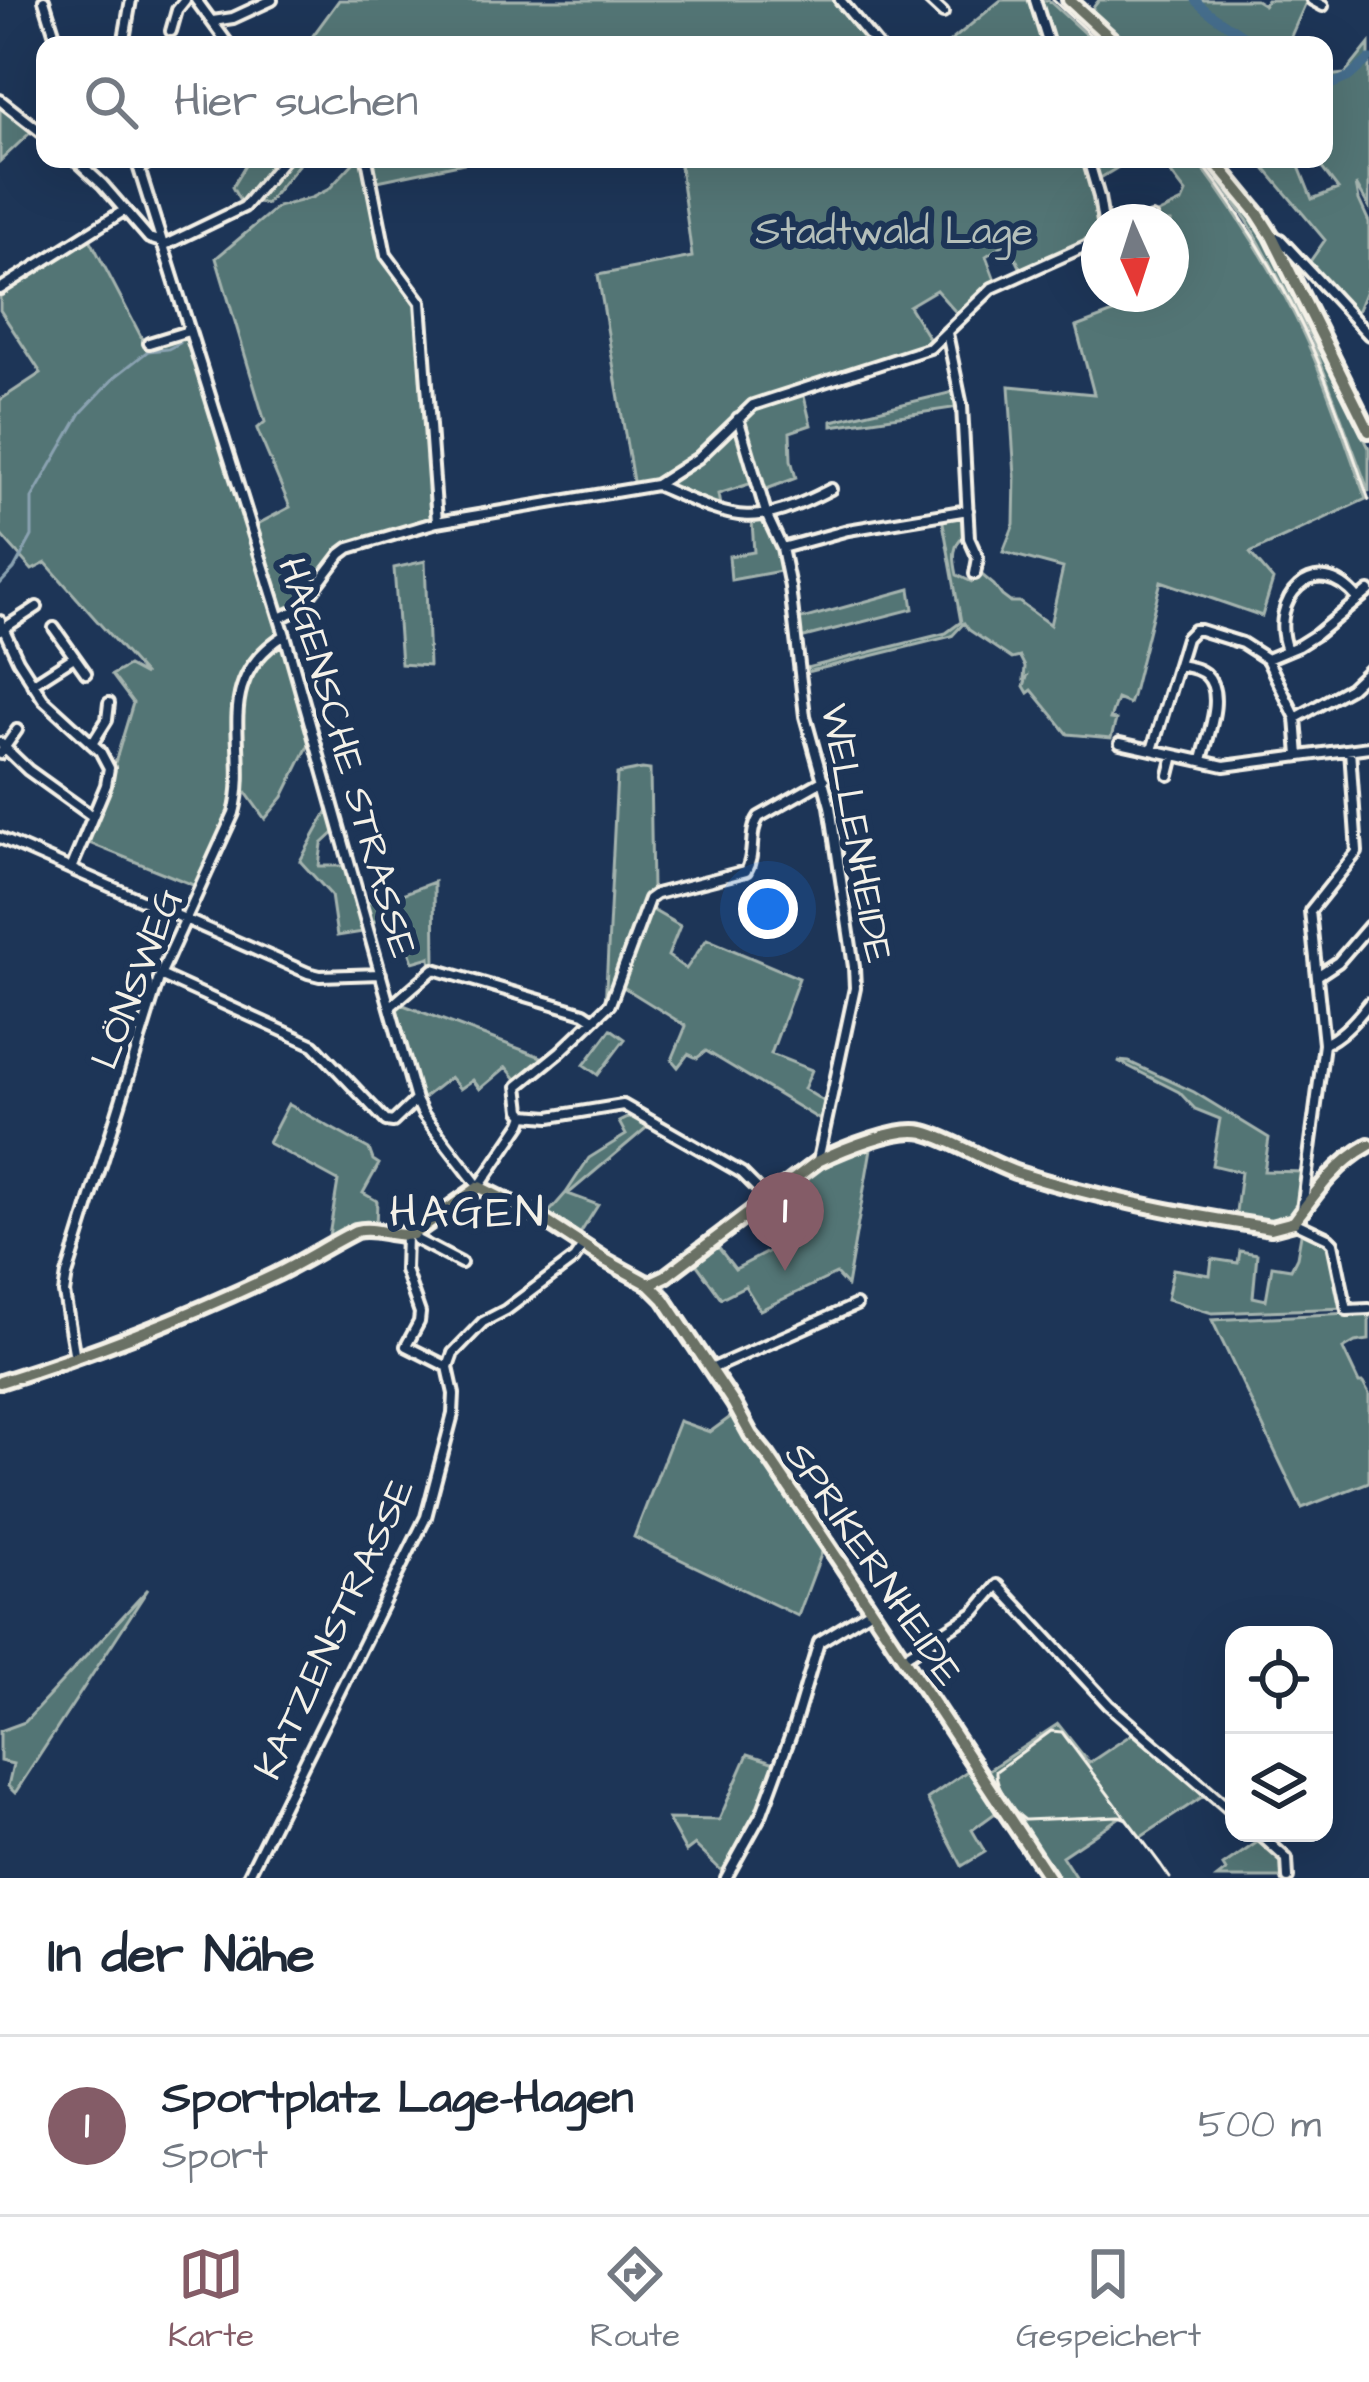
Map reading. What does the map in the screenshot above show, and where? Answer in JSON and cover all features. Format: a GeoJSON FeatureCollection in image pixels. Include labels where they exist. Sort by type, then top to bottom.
{"type":"FeatureCollection","features":[{"type":"Feature","properties":{"kind":"main road"},"geometry":{"type":"LineString","coordinates":[[1069,0],[1108,36]]}},
{"type":"Feature","properties":{"kind":"main road"},"geometry":{"type":"LineString","coordinates":[[1221,168],[1272,236],[1369,430]]}},
{"type":"Feature","properties":{"kind":"main road"},"geometry":{"type":"LineString","coordinates":[[0,1382],[75,1358],[248,1287],[356,1231],[410,1235],[479,1187],[649,1284],[818,1161],[903,1131],[923,1132],[1010,1170],[1091,1195],[1271,1228],[1297,1217],[1319,1185],[1369,1145]]}},
{"type":"Feature","properties":{"kind":"main road","name":"SPRIKERNHEIDE"},"geometry":{"type":"LineString","coordinates":[[649,1284],[664,1299],[1049,1878]]}},
{"type":"Feature","properties":{"kind":"street"},"geometry":{"type":"LineString","coordinates":[[44,0],[55,36]]}},
{"type":"Feature","properties":{"kind":"street"},"geometry":{"type":"LineString","coordinates":[[125,36],[131,0]]}},
{"type":"Feature","properties":{"kind":"street"},"geometry":{"type":"LineString","coordinates":[[171,32],[184,0]]}},
{"type":"Feature","properties":{"kind":"street"},"geometry":{"type":"LineString","coordinates":[[196,0],[223,36]]}},
{"type":"Feature","properties":{"kind":"street"},"geometry":{"type":"LineString","coordinates":[[213,21],[233,18],[272,0]]}},
{"type":"Feature","properties":{"kind":"street"},"geometry":{"type":"LineString","coordinates":[[840,0],[870,36]]}},
{"type":"Feature","properties":{"kind":"street"},"geometry":{"type":"LineString","coordinates":[[929,0],[943,13]]}},
{"type":"Feature","properties":{"kind":"street"},"geometry":{"type":"LineString","coordinates":[[1035,0],[1046,36]]}},
{"type":"Feature","properties":{"kind":"street"},"geometry":{"type":"LineString","coordinates":[[1312,0],[1323,6]]}},
{"type":"Feature","properties":{"kind":"street"},"geometry":{"type":"LineString","coordinates":[[0,100],[36,128]]}},
{"type":"Feature","properties":{"kind":"street"},"geometry":{"type":"LineString","coordinates":[[85,168],[149,238],[162,244],[244,207],[276,168]]}},
{"type":"Feature","properties":{"kind":"street","name":"HAGENSCHE STRASSE"},"geometry":{"type":"LineString","coordinates":[[139,168],[280,618],[416,1100],[479,1187]]}},
{"type":"Feature","properties":{"kind":"street"},"geometry":{"type":"LineString","coordinates":[[369,168],[386,255],[421,302],[437,522]]}},
{"type":"Feature","properties":{"kind":"street"},"geometry":{"type":"LineString","coordinates":[[1091,168],[1100,204]]}},
{"type":"Feature","properties":{"kind":"street"},"geometry":{"type":"LineString","coordinates":[[0,290],[125,210]]}},
{"type":"Feature","properties":{"kind":"street"},"geometry":{"type":"LineString","coordinates":[[1272,236],[1280,239],[1369,335]]}},
{"type":"Feature","properties":{"kind":"street"},"geometry":{"type":"LineString","coordinates":[[280,618],[299,609],[349,548],[437,522],[656,485],[698,458],[753,405],[930,348],[992,288],[1081,248]]}},
{"type":"Feature","properties":{"kind":"street"},"geometry":{"type":"LineString","coordinates":[[149,343],[188,328]]}},
{"type":"Feature","properties":{"kind":"street"},"geometry":{"type":"LineString","coordinates":[[947,331],[962,406],[970,538],[978,559],[975,574]]}},
{"type":"Feature","properties":{"kind":"street","name":"WELLENHEIDE"},"geometry":{"type":"LineString","coordinates":[[738,418],[767,516],[782,548],[805,716],[824,780],[855,988],[818,1161]]}},
{"type":"Feature","properties":{"kind":"street"},"geometry":{"type":"LineString","coordinates":[[656,485],[740,517],[767,516],[831,489]]}},
{"type":"Feature","properties":{"kind":"street"},"geometry":{"type":"LineString","coordinates":[[782,548],[848,530],[968,510]]}},
{"type":"Feature","properties":{"kind":"street"},"geometry":{"type":"LineString","coordinates":[[1287,650],[1282,629],[1296,586],[1334,578],[1358,599]]}},
{"type":"Feature","properties":{"kind":"street"},"geometry":{"type":"LineString","coordinates":[[1268,659],[1324,629],[1369,591]]}},
{"type":"Feature","properties":{"kind":"street"},"geometry":{"type":"LineString","coordinates":[[37,607],[2,626],[43,699],[92,744],[109,768],[71,869]]}},
{"type":"Feature","properties":{"kind":"street"},"geometry":{"type":"LineString","coordinates":[[54,628],[86,673]]}},
{"type":"Feature","properties":{"kind":"street"},"geometry":{"type":"LineString","coordinates":[[1152,750],[1186,638],[1194,630],[1242,643],[1268,659],[1296,718],[1299,756]]}},
{"type":"Feature","properties":{"kind":"street","name":"LÖNSWEG"},"geometry":{"type":"LineString","coordinates":[[75,1358],[64,1293],[67,1275],[160,975],[234,813],[240,791],[236,722],[243,685],[255,662],[285,635]]}},
{"type":"Feature","properties":{"kind":"street"},"geometry":{"type":"LineString","coordinates":[[32,684],[74,657]]}},
{"type":"Feature","properties":{"kind":"street"},"geometry":{"type":"LineString","coordinates":[[1179,665],[1198,670],[1213,685],[1215,705],[1202,760]]}},
{"type":"Feature","properties":{"kind":"street"},"geometry":{"type":"LineString","coordinates":[[1296,718],[1351,688],[1369,670]]}},
{"type":"Feature","properties":{"kind":"street"},"geometry":{"type":"LineString","coordinates":[[92,744],[107,720],[109,703]]}},
{"type":"Feature","properties":{"kind":"street"},"geometry":{"type":"LineString","coordinates":[[17,730],[2,748],[92,816]]}},
{"type":"Feature","properties":{"kind":"street"},"geometry":{"type":"LineString","coordinates":[[1120,743],[1224,766],[1369,747]]}},
{"type":"Feature","properties":{"kind":"street"},"geometry":{"type":"LineString","coordinates":[[1350,750],[1357,852],[1310,911],[1324,1044],[1297,1217],[1333,1244],[1347,1310],[1369,1309]]}},
{"type":"Feature","properties":{"kind":"street"},"geometry":{"type":"LineString","coordinates":[[1168,775],[1174,754]]}},
{"type":"Feature","properties":{"kind":"street"},"geometry":{"type":"LineString","coordinates":[[768,1199],[742,1173],[622,1106],[550,1117],[525,1115],[520,1110],[518,1086],[610,1004],[649,899],[746,871],[759,817],[824,780]]}},
{"type":"Feature","properties":{"kind":"street"},"geometry":{"type":"LineString","coordinates":[[0,838],[308,973],[381,974]]}},
{"type":"Feature","properties":{"kind":"street"},"geometry":{"type":"LineString","coordinates":[[1317,976],[1339,962],[1369,926]]}},
{"type":"Feature","properties":{"kind":"street"},"geometry":{"type":"LineString","coordinates":[[390,1007],[434,969],[593,1019]]}},
{"type":"Feature","properties":{"kind":"street"},"geometry":{"type":"LineString","coordinates":[[160,975],[314,1045],[388,1122],[416,1100]]}},
{"type":"Feature","properties":{"kind":"street"},"geometry":{"type":"LineString","coordinates":[[1324,1044],[1369,1004]]}},
{"type":"Feature","properties":{"kind":"street"},"geometry":{"type":"LineString","coordinates":[[479,1187],[525,1115]]}},
{"type":"Feature","properties":{"kind":"street"},"geometry":{"type":"LineString","coordinates":[[461,1263],[410,1235],[405,1270],[420,1313],[406,1346],[448,1367],[457,1347],[472,1331],[574,1259],[584,1246]]}},
{"type":"Feature","properties":{"kind":"street"},"geometry":{"type":"LineString","coordinates":[[711,1369],[856,1305]]}},
{"type":"Feature","properties":{"kind":"street","name":"KATZENSTRASSE"},"geometry":{"type":"LineString","coordinates":[[247,1878],[426,1517],[454,1414],[448,1367]]}},
{"type":"Feature","properties":{"kind":"street"},"geometry":{"type":"LineString","coordinates":[[903,1658],[975,1612],[998,1585],[1109,1706],[1225,1805]]}},
{"type":"Feature","properties":{"kind":"street"},"geometry":{"type":"LineString","coordinates":[[726,1878],[762,1813],[819,1642],[871,1610]]}},
{"type":"Feature","properties":{"kind":"street"},"geometry":{"type":"LineString","coordinates":[[1268,1842],[1287,1858],[1288,1878]]}},
{"type":"Feature","properties":{"kind":"green space"},"geometry":{"type":"Polygon","coordinates":[[[339,0],[837,0],[866,36],[313,36],[339,0]]]}},
{"type":"Feature","properties":{"kind":"green space"},"geometry":{"type":"Polygon","coordinates":[[[1001,0],[1048,0],[1087,36],[957,36],[1001,0]]]}},
{"type":"Feature","properties":{"kind":"green space"},"geometry":{"type":"Polygon","coordinates":[[[1099,0],[1256,0],[1264,5],[1267,0],[1307,0],[1291,36],[1112,36],[1089,13],[1099,0]]]}},
{"type":"Feature","properties":{"kind":"green space"},"geometry":{"type":"Polygon","coordinates":[[[1369,44],[1369,207],[1356,184],[1369,222],[1369,283],[1355,317],[1309,263],[1325,240],[1265,168],[1300,168],[1312,199],[1338,189],[1322,168],[1333,168],[1333,75],[1345,74],[1369,44]]]}},
{"type":"Feature","properties":{"kind":"green space"},"geometry":{"type":"Polygon","coordinates":[[[0,103],[34,129],[0,161],[0,103]]]}},
{"type":"Feature","properties":{"kind":"green space"},"geometry":{"type":"Polygon","coordinates":[[[244,168],[296,168],[266,204],[241,203],[232,187],[244,168]]]}},
{"type":"Feature","properties":{"kind":"green space"},"geometry":{"type":"Polygon","coordinates":[[[349,168],[364,168],[384,257],[418,304],[433,519],[342,548],[298,607],[282,613],[254,526],[290,507],[257,429],[265,422],[216,258],[277,207],[329,189],[349,168]]]}},
{"type":"Feature","properties":{"kind":"green space"},"geometry":{"type":"Polygon","coordinates":[[[370,168],[440,168],[373,182],[370,168]]]}},
{"type":"Feature","properties":{"kind":"green space","name":"Stadtwald Lage"},"geometry":{"type":"Polygon","coordinates":[[[680,168],[1117,168],[1092,183],[1095,204],[1081,204],[1081,243],[1021,269],[1008,242],[986,256],[995,280],[961,318],[936,290],[909,306],[933,345],[802,388],[811,425],[790,432],[796,478],[756,493],[752,483],[718,494],[721,512],[661,484],[697,459],[752,403],[683,465],[634,487],[598,275],[692,257],[680,168]]]}},
{"type":"Feature","properties":{"kind":"green space"},"geometry":{"type":"Polygon","coordinates":[[[1167,168],[1202,168],[1257,247],[1315,361],[1366,499],[1250,553],[1273,580],[1262,616],[1161,581],[1132,696],[1129,704],[1117,699],[1110,719],[1116,720],[1111,738],[1068,734],[1032,690],[1028,693],[1020,657],[1012,659],[964,623],[952,636],[803,673],[802,669],[946,633],[961,622],[942,517],[965,515],[966,533],[955,552],[957,575],[972,582],[976,570],[1010,602],[1019,602],[1050,625],[1063,568],[1003,552],[1014,524],[1009,386],[1094,394],[1076,327],[1116,312],[1189,312],[1189,204],[1178,204],[1186,193],[1167,168]]]}},
{"type":"Feature","properties":{"kind":"green space"},"geometry":{"type":"Polygon","coordinates":[[[1209,168],[1251,214],[1270,245],[1369,448],[1369,492],[1311,337],[1247,220],[1209,168]]]}},
{"type":"Feature","properties":{"kind":"green space"},"geometry":{"type":"Polygon","coordinates":[[[89,237],[146,346],[186,332],[311,740],[283,797],[265,819],[237,780],[198,887],[84,841],[111,776],[133,703],[112,675],[128,666],[145,675],[46,563],[32,570],[0,534],[0,400],[41,373],[0,310],[0,292],[89,237]]]}},
{"type":"Feature","properties":{"kind":"green space"},"geometry":{"type":"Polygon","coordinates":[[[957,391],[959,407],[832,426],[832,421],[957,391]]]}},
{"type":"Feature","properties":{"kind":"green space"},"geometry":{"type":"Polygon","coordinates":[[[765,520],[786,570],[731,580],[729,556],[754,552],[752,521],[765,520]]]}},
{"type":"Feature","properties":{"kind":"green space"},"geometry":{"type":"Polygon","coordinates":[[[425,561],[429,666],[401,664],[394,568],[425,561]]]}},
{"type":"Feature","properties":{"kind":"green space"},"geometry":{"type":"Polygon","coordinates":[[[910,589],[913,609],[800,638],[798,620],[910,589]]]}},
{"type":"Feature","properties":{"kind":"green space"},"geometry":{"type":"Polygon","coordinates":[[[650,770],[652,890],[605,1007],[617,774],[650,770]]]}},
{"type":"Feature","properties":{"kind":"green space"},"geometry":{"type":"Polygon","coordinates":[[[331,805],[339,828],[322,844],[319,866],[349,866],[359,901],[367,903],[395,892],[397,896],[434,882],[435,968],[431,970],[430,957],[413,962],[403,934],[387,917],[363,925],[363,932],[337,936],[331,895],[300,861],[331,805]]]}},
{"type":"Feature","properties":{"kind":"green space"},"geometry":{"type":"Polygon","coordinates":[[[649,908],[680,926],[668,956],[686,969],[707,939],[799,978],[771,1054],[812,1070],[804,1089],[825,1102],[822,1121],[706,1051],[697,1058],[688,1054],[678,1067],[672,1060],[686,1026],[620,985],[649,908]]]}},
{"type":"Feature","properties":{"kind":"green space"},"geometry":{"type":"Polygon","coordinates":[[[398,1003],[552,1061],[521,1085],[506,1067],[480,1089],[473,1080],[460,1089],[450,1077],[421,1100],[395,1008],[398,1003]]]}},
{"type":"Feature","properties":{"kind":"green space"},"geometry":{"type":"Polygon","coordinates":[[[611,1029],[625,1039],[598,1075],[584,1065],[611,1029]]]}},
{"type":"Feature","properties":{"kind":"green space"},"geometry":{"type":"Polygon","coordinates":[[[1118,1061],[1194,1092],[1269,1138],[1264,1171],[1304,1172],[1299,1209],[1286,1224],[1235,1220],[1241,1172],[1212,1165],[1220,1119],[1195,1109],[1179,1092],[1118,1061]]]}},
{"type":"Feature","properties":{"kind":"green space"},"geometry":{"type":"Polygon","coordinates":[[[288,1104],[369,1149],[379,1164],[363,1193],[377,1201],[376,1226],[328,1242],[338,1181],[268,1143],[288,1104]]]}},
{"type":"Feature","properties":{"kind":"green space"},"geometry":{"type":"Polygon","coordinates":[[[635,1114],[652,1123],[568,1194],[598,1205],[578,1237],[544,1218],[589,1158],[626,1135],[619,1122],[635,1114]]]}},
{"type":"Feature","properties":{"kind":"green space"},"geometry":{"type":"Polygon","coordinates":[[[872,1143],[847,1286],[836,1274],[760,1310],[745,1286],[721,1298],[692,1258],[714,1242],[735,1269],[806,1232],[779,1195],[815,1167],[872,1143]]]}},
{"type":"Feature","properties":{"kind":"green space"},"geometry":{"type":"Polygon","coordinates":[[[1302,1229],[1331,1245],[1345,1308],[1212,1313],[1167,1299],[1173,1269],[1210,1275],[1212,1259],[1238,1263],[1240,1251],[1257,1254],[1253,1297],[1266,1300],[1272,1266],[1291,1269],[1302,1229]]]}},
{"type":"Feature","properties":{"kind":"green space"},"geometry":{"type":"Polygon","coordinates":[[[1369,1312],[1369,1340],[1343,1349],[1369,1394],[1369,1482],[1302,1508],[1212,1320],[1369,1312]]]}},
{"type":"Feature","properties":{"kind":"green space"},"geometry":{"type":"Polygon","coordinates":[[[736,1413],[825,1544],[798,1616],[634,1537],[679,1421],[710,1432],[736,1413]]]}},
{"type":"Feature","properties":{"kind":"green space"},"geometry":{"type":"Polygon","coordinates":[[[148,1589],[15,1793],[8,1786],[13,1764],[0,1761],[0,1731],[25,1722],[148,1589]]]}},
{"type":"Feature","properties":{"kind":"green space"},"geometry":{"type":"Polygon","coordinates":[[[1058,1724],[1089,1763],[1135,1732],[1208,1793],[1141,1837],[1123,1815],[1062,1856],[1076,1878],[1058,1878],[987,1771],[1058,1724]]]}},
{"type":"Feature","properties":{"kind":"green space"},"geometry":{"type":"Polygon","coordinates":[[[748,1754],[778,1764],[760,1815],[725,1874],[695,1845],[686,1852],[668,1819],[719,1820],[748,1754]]]}},
{"type":"Feature","properties":{"kind":"green space"},"geometry":{"type":"Polygon","coordinates":[[[973,1767],[1001,1809],[972,1830],[985,1852],[962,1866],[927,1799],[973,1767]]]}},
{"type":"Feature","properties":{"kind":"green space"},"geometry":{"type":"Polygon","coordinates":[[[1258,1842],[1265,1842],[1285,1859],[1285,1878],[1217,1878],[1226,1871],[1223,1866],[1258,1842]]]}},
{"type":"Feature","properties":{"kind":"waterway"},"geometry":{"type":"LineString","coordinates":[[1195,0],[1245,36]]}},
{"type":"Feature","properties":{"kind":"waterway"},"geometry":{"type":"LineString","coordinates":[[1333,84],[1369,59]]}},
{"type":"Feature","properties":{"kind":"waterway"},"geometry":{"type":"LineString","coordinates":[[0,584],[32,536],[32,498],[81,413],[148,351],[180,343]]}},
{"type":"Feature","properties":{"kind":"tram line"},"geometry":{"type":"LineString","coordinates":[[1127,1819],[1119,1816],[1025,1820],[1005,1798],[996,1771],[1051,1731],[1062,1732],[1161,1865],[1170,1878]]}},
{"type":"Feature","properties":{"kind":"railway"},"geometry":{"type":"LineString","coordinates":[[1053,0],[1091,36]]}},
{"type":"Feature","properties":{"kind":"railway"},"geometry":{"type":"LineString","coordinates":[[1205,168],[1295,311],[1324,375],[1369,500]]}},
{"type":"Feature","properties":{"kind":"place","name":"Sportplatz Lage-Hagen"},"geometry":{"type":"Point","coordinates":[785,1271]}},
{"type":"Feature","properties":{"kind":"district","name":"HAGEN"},"geometry":{"type":"Point","coordinates":[468,1210]}}]}
